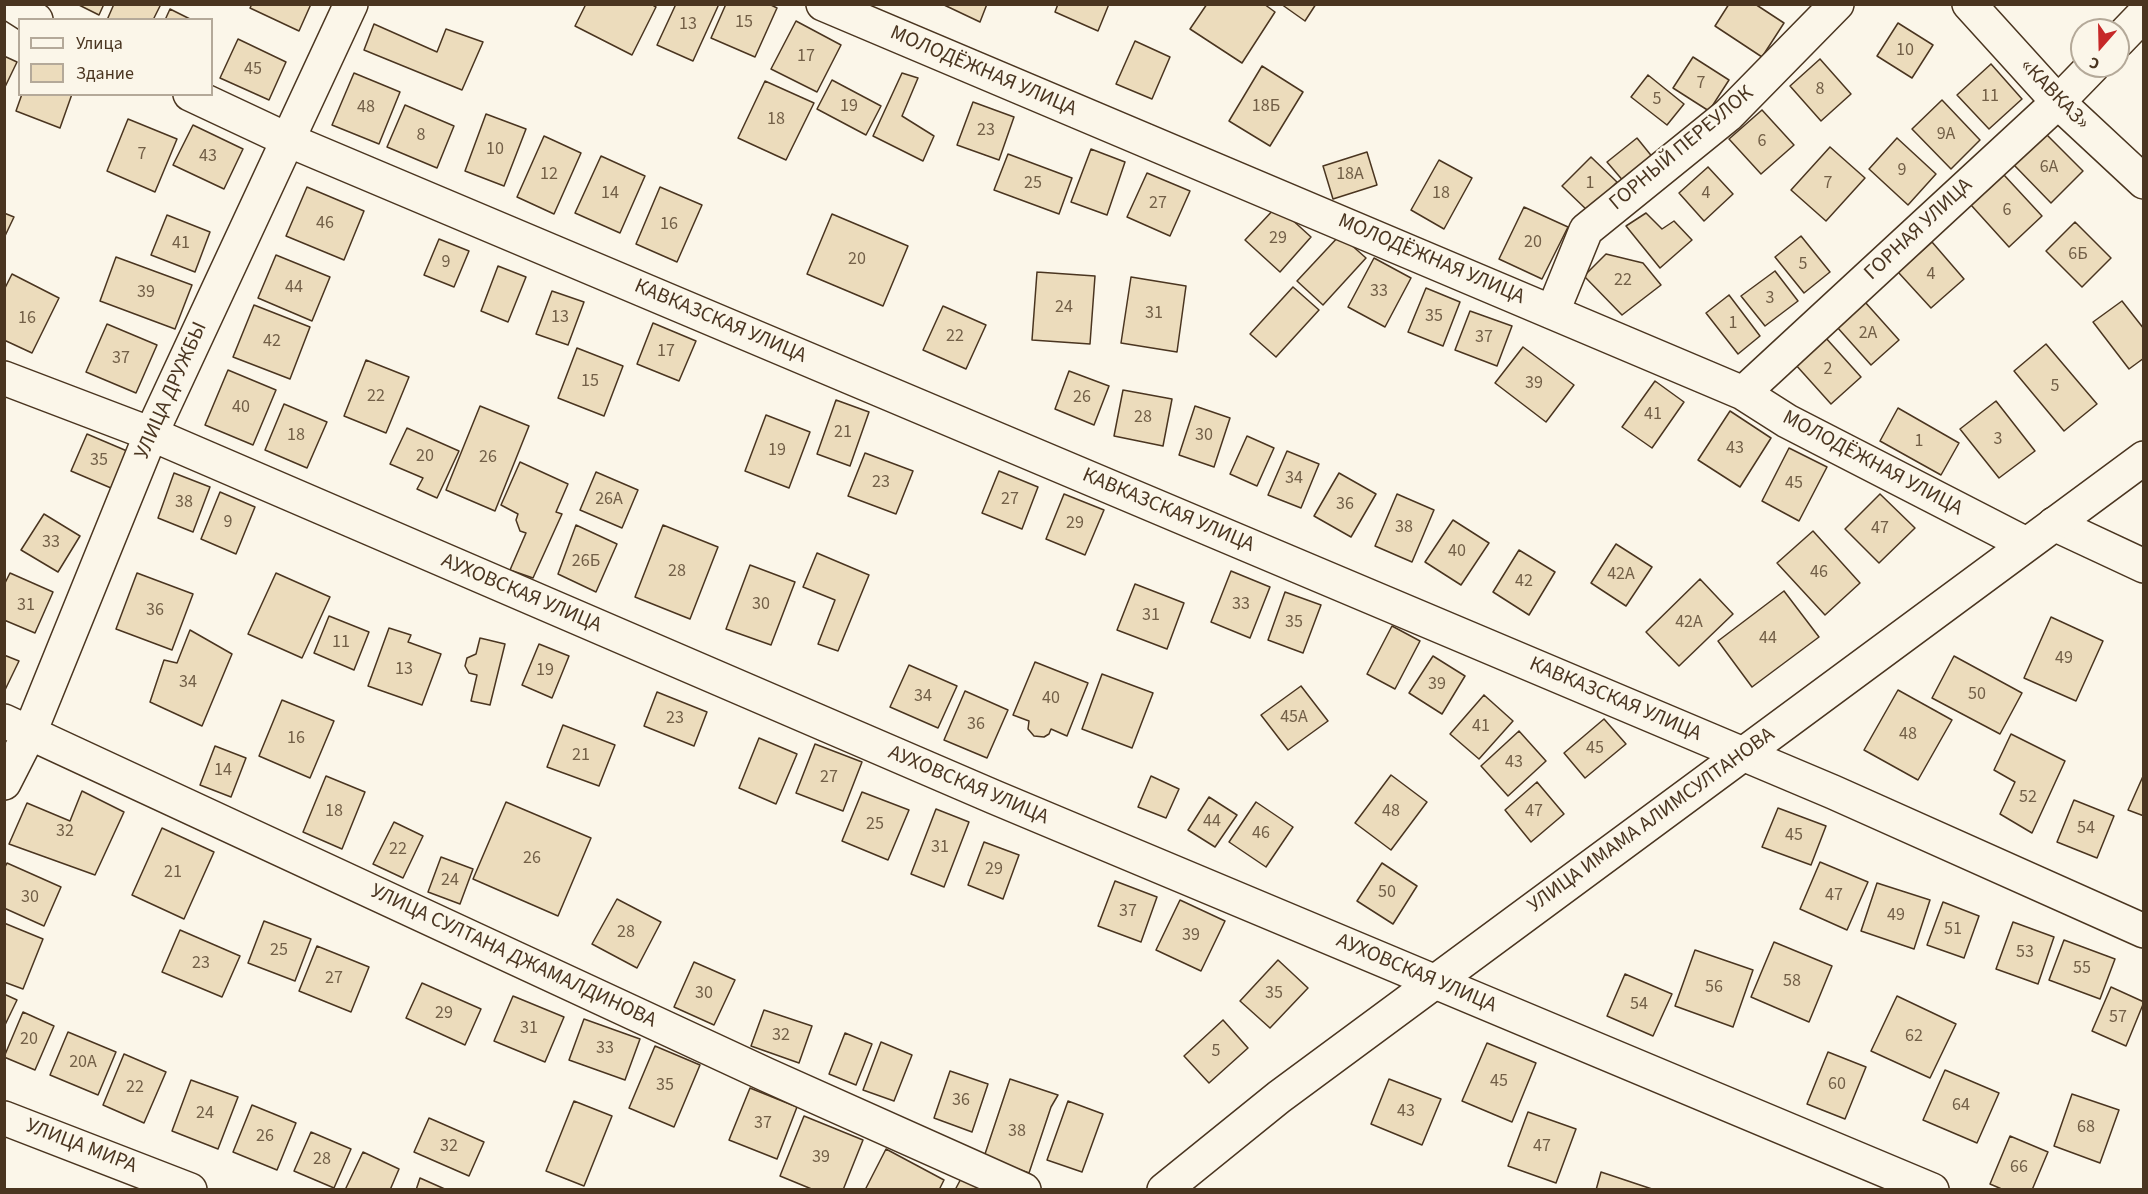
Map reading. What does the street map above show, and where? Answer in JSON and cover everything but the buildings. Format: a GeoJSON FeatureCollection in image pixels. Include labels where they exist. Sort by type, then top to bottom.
{"type":"FeatureCollection","features":[{"type":"Feature","properties":{"kind":"main road"},"geometry":{"type":"LineString","coordinates":[[11,4],[33,18]]}},
{"type":"Feature","properties":{"kind":"main road","name":"УЛИЦА ДРУЖБЫ"},"geometry":{"type":"LineString","coordinates":[[4,783],[17,727],[351,4]]}},
{"type":"Feature","properties":{"kind":"main road","name":"МОЛОДЁЖНАЯ УЛИЦА"},"geometry":{"type":"LineString","coordinates":[[823,4],[1743,393],[1787,421],[2026,544]]}},
{"type":"Feature","properties":{"kind":"main road","name":"ГОРНЫЙ ПЕРЕУЛОК"},"geometry":{"type":"LineString","coordinates":[[1553,311],[1586,230],[1728,115],[1837,4]]}},
{"type":"Feature","properties":{"kind":"main road","name":"«КАВКАЗ»"},"geometry":{"type":"LineString","coordinates":[[1969,4],[2058,102],[2144,182]]}},
{"type":"Feature","properties":{"kind":"main road"},"geometry":{"type":"LineString","coordinates":[[2130,28],[2144,14]]}},
{"type":"Feature","properties":{"kind":"main road","name":"ГОРНАЯ УЛИЦА"},"geometry":{"type":"LineString","coordinates":[[1743,393],[2081,78]]}},
{"type":"Feature","properties":{"kind":"main road","name":"КАВКАЗСКАЯ УЛИЦА"},"geometry":{"type":"LineString","coordinates":[[194,96],[288,140],[1833,792],[2144,931]]}},
{"type":"Feature","properties":{"kind":"main road","name":"АУХОВСКАЯ УЛИЦА"},"geometry":{"type":"LineString","coordinates":[[4,378],[151,434],[983,793],[1932,1190]]}},
{"type":"Feature","properties":{"kind":"main road","name":"УЛИЦА ИМАМА АЛИМСУЛТАНОВА"},"geometry":{"type":"LineString","coordinates":[[1164,1190],[1279,1097],[2144,458]]}},
{"type":"Feature","properties":{"kind":"main road"},"geometry":{"type":"LineString","coordinates":[[2054,524],[2144,566]]}},
{"type":"Feature","properties":{"kind":"main road","name":"УЛИЦА СУЛТАНА ДЖАМАЛДИНОВА"},"geometry":{"type":"LineString","coordinates":[[17,727],[767,1075],[1024,1190]]}},
{"type":"Feature","properties":{"kind":"main road","name":"УЛИЦА МИРА"},"geometry":{"type":"LineString","coordinates":[[4,1118],[190,1190]]}}]}
